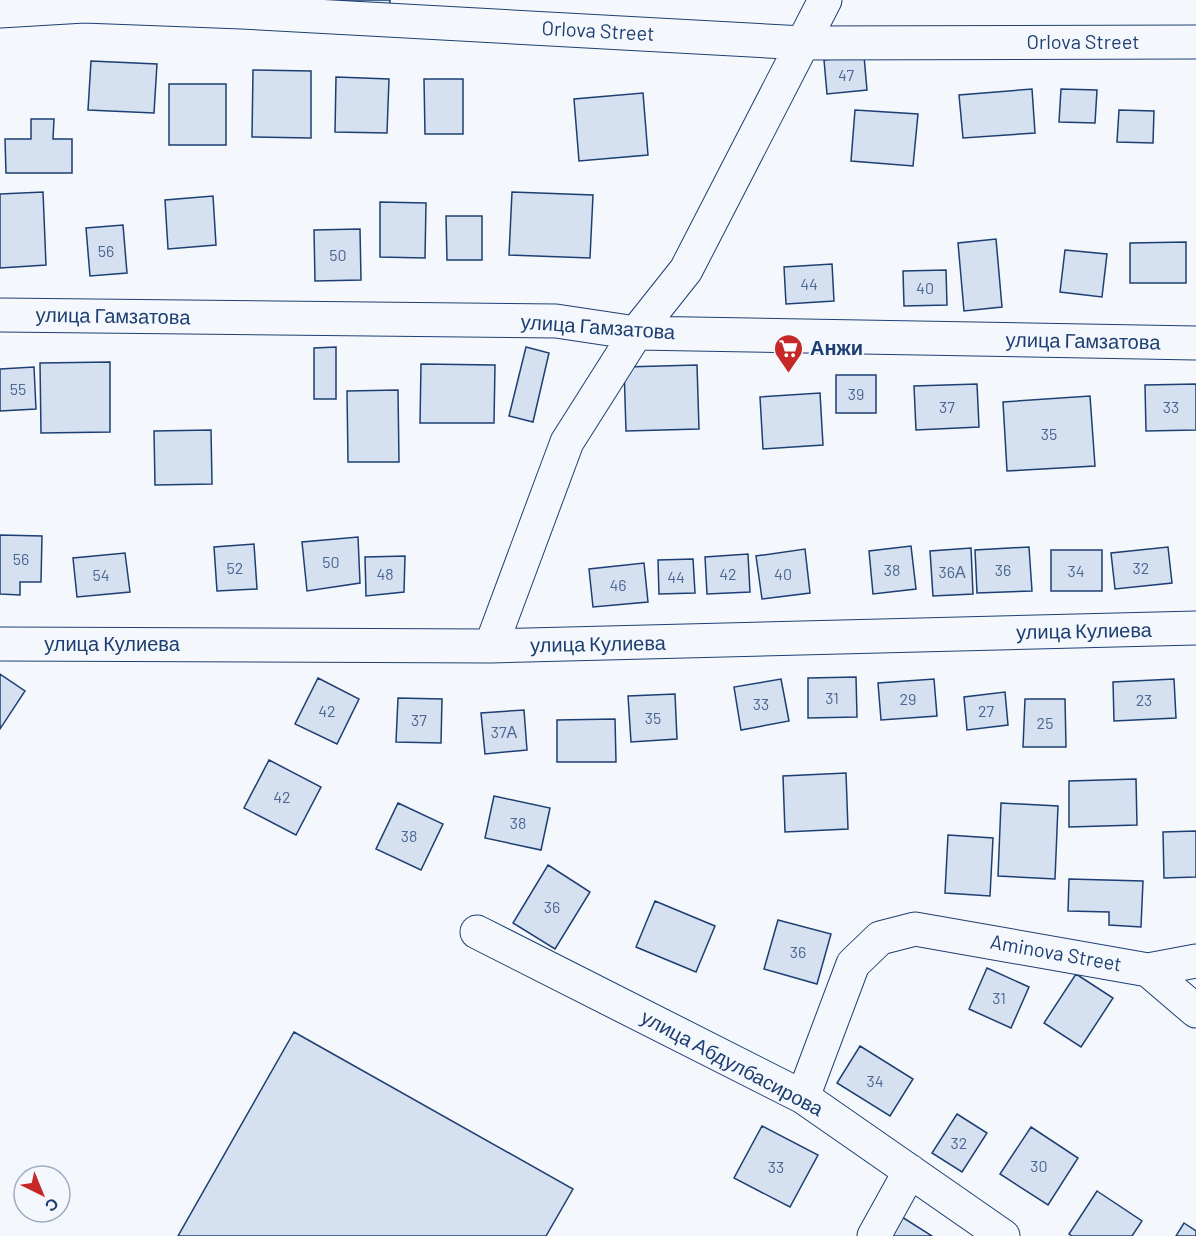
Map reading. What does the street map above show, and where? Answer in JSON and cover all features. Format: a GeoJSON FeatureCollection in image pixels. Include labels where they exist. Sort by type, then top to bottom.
{"type":"FeatureCollection","features":[{"type":"Feature","properties":{"kind":"street"},"geometry":{"type":"LineString","coordinates":[[491,646],[567,442],[636,333],[686,270],[825,0]]}},
{"type":"Feature","properties":{"kind":"street","name":"Orlova Street"},"geometry":{"type":"LineString","coordinates":[[0,11],[84,6],[219,11],[803,43],[1196,42]]}},
{"type":"Feature","properties":{"kind":"street","name":"улица Гамзатова"},"geometry":{"type":"LineString","coordinates":[[0,315],[556,321],[636,333],[1196,343]]}},
{"type":"Feature","properties":{"kind":"street","name":"улица Кулиева"},"geometry":{"type":"LineString","coordinates":[[0,644],[491,646],[1196,628]]}},
{"type":"Feature","properties":{"kind":"street","name":"Aminova Street"},"geometry":{"type":"LineString","coordinates":[[803,1097],[853,964],[880,938],[915,929],[1148,969],[1196,961]]}},
{"type":"Feature","properties":{"kind":"street","name":"улица Абдулбасирова"},"geometry":{"type":"LineString","coordinates":[[477,932],[803,1097],[1003,1236]]}},
{"type":"Feature","properties":{"kind":"street"},"geometry":{"type":"LineString","coordinates":[[1148,969],[1196,1011]]}},
{"type":"Feature","properties":{"kind":"street"},"geometry":{"type":"LineString","coordinates":[[874,1236],[910,1171]]}},
{"type":"Feature","properties":{"kind":"building"},"geometry":{"type":"Polygon","coordinates":[[[329,0],[390,0],[389,11],[329,8],[329,0]]]}},
{"type":"Feature","properties":{"kind":"building"},"geometry":{"type":"Polygon","coordinates":[[[864,56],[867,90],[827,94],[824,60],[864,56]]]}},
{"type":"Feature","properties":{"kind":"building"},"geometry":{"type":"Polygon","coordinates":[[[91,61],[157,64],[154,113],[88,110],[91,61]]]}},
{"type":"Feature","properties":{"kind":"building"},"geometry":{"type":"Polygon","coordinates":[[[253,70],[311,71],[311,138],[252,137],[253,70]]]}},
{"type":"Feature","properties":{"kind":"building"},"geometry":{"type":"Polygon","coordinates":[[[336,77],[389,79],[387,133],[335,132],[336,77]]]}},
{"type":"Feature","properties":{"kind":"building"},"geometry":{"type":"Polygon","coordinates":[[[424,79],[463,79],[463,134],[425,134],[424,79]]]}},
{"type":"Feature","properties":{"kind":"building"},"geometry":{"type":"Polygon","coordinates":[[[169,84],[226,84],[226,145],[169,145],[169,84]]]}},
{"type":"Feature","properties":{"kind":"building"},"geometry":{"type":"Polygon","coordinates":[[[1032,89],[1035,133],[963,138],[959,95],[1032,89]]]}},
{"type":"Feature","properties":{"kind":"building"},"geometry":{"type":"Polygon","coordinates":[[[1061,89],[1097,90],[1095,123],[1059,122],[1061,89]]]}},
{"type":"Feature","properties":{"kind":"building"},"geometry":{"type":"Polygon","coordinates":[[[643,93],[648,155],[579,161],[574,99],[643,93]]]}},
{"type":"Feature","properties":{"kind":"building"},"geometry":{"type":"Polygon","coordinates":[[[855,110],[918,114],[913,166],[851,161],[855,110]]]}},
{"type":"Feature","properties":{"kind":"building"},"geometry":{"type":"Polygon","coordinates":[[[1119,110],[1154,111],[1153,143],[1117,142],[1119,110]]]}},
{"type":"Feature","properties":{"kind":"building"},"geometry":{"type":"Polygon","coordinates":[[[31,119],[54,119],[53,139],[72,139],[72,173],[6,173],[5,139],[31,139],[31,119]]]}},
{"type":"Feature","properties":{"kind":"building"},"geometry":{"type":"Polygon","coordinates":[[[43,192],[46,265],[0,268],[0,194],[43,192]]]}},
{"type":"Feature","properties":{"kind":"building"},"geometry":{"type":"Polygon","coordinates":[[[512,192],[593,195],[590,258],[509,255],[512,192]]]}},
{"type":"Feature","properties":{"kind":"building"},"geometry":{"type":"Polygon","coordinates":[[[213,196],[216,245],[168,249],[165,200],[213,196]]]}},
{"type":"Feature","properties":{"kind":"building"},"geometry":{"type":"Polygon","coordinates":[[[380,202],[426,203],[425,258],[380,257],[380,202]]]}},
{"type":"Feature","properties":{"kind":"building"},"geometry":{"type":"Polygon","coordinates":[[[446,216],[482,216],[482,260],[447,260],[446,216]]]}},
{"type":"Feature","properties":{"kind":"building"},"geometry":{"type":"Polygon","coordinates":[[[123,225],[127,273],[90,276],[86,228],[123,225]]]}},
{"type":"Feature","properties":{"kind":"building"},"geometry":{"type":"Polygon","coordinates":[[[360,229],[361,280],[315,281],[314,230],[360,229]]]}},
{"type":"Feature","properties":{"kind":"building"},"geometry":{"type":"Polygon","coordinates":[[[996,239],[1002,307],[964,311],[958,243],[996,239]]]}},
{"type":"Feature","properties":{"kind":"building"},"geometry":{"type":"Polygon","coordinates":[[[1186,242],[1186,283],[1130,283],[1130,243],[1186,242]]]}},
{"type":"Feature","properties":{"kind":"building"},"geometry":{"type":"Polygon","coordinates":[[[1065,250],[1107,254],[1102,297],[1060,292],[1065,250]]]}},
{"type":"Feature","properties":{"kind":"building"},"geometry":{"type":"Polygon","coordinates":[[[832,264],[834,301],[786,304],[784,267],[832,264]]]}},
{"type":"Feature","properties":{"kind":"building"},"geometry":{"type":"Polygon","coordinates":[[[946,270],[947,305],[904,306],[903,271],[946,270]]]}},
{"type":"Feature","properties":{"kind":"building"},"geometry":{"type":"Polygon","coordinates":[[[336,347],[336,399],[314,399],[314,348],[336,347]]]}},
{"type":"Feature","properties":{"kind":"building"},"geometry":{"type":"Polygon","coordinates":[[[526,347],[549,353],[533,422],[509,416],[526,347]]]}},
{"type":"Feature","properties":{"kind":"building"},"geometry":{"type":"Polygon","coordinates":[[[110,362],[110,432],[41,433],[40,363],[110,362]]]}},
{"type":"Feature","properties":{"kind":"building"},"geometry":{"type":"Polygon","coordinates":[[[421,364],[495,365],[494,423],[420,423],[421,364]]]}},
{"type":"Feature","properties":{"kind":"building"},"geometry":{"type":"Polygon","coordinates":[[[697,365],[699,429],[626,431],[624,367],[697,365]]]}},
{"type":"Feature","properties":{"kind":"building"},"geometry":{"type":"Polygon","coordinates":[[[34,367],[36,409],[0,411],[0,369],[34,367]]]}},
{"type":"Feature","properties":{"kind":"building"},"geometry":{"type":"Polygon","coordinates":[[[836,375],[876,375],[876,413],[836,413],[836,375]]]}},
{"type":"Feature","properties":{"kind":"building"},"geometry":{"type":"Polygon","coordinates":[[[977,384],[979,427],[916,430],[914,386],[977,384]]]}},
{"type":"Feature","properties":{"kind":"building"},"geometry":{"type":"Polygon","coordinates":[[[1196,384],[1196,430],[1146,431],[1145,385],[1196,384]]]}},
{"type":"Feature","properties":{"kind":"building"},"geometry":{"type":"Polygon","coordinates":[[[398,390],[399,462],[348,462],[347,391],[398,390]]]}},
{"type":"Feature","properties":{"kind":"building"},"geometry":{"type":"Polygon","coordinates":[[[820,393],[823,445],[763,449],[760,397],[820,393]]]}},
{"type":"Feature","properties":{"kind":"building"},"geometry":{"type":"Polygon","coordinates":[[[1090,396],[1095,466],[1007,471],[1003,402],[1090,396]]]}},
{"type":"Feature","properties":{"kind":"building"},"geometry":{"type":"Polygon","coordinates":[[[211,430],[212,484],[155,485],[154,431],[211,430]]]}},
{"type":"Feature","properties":{"kind":"building"},"geometry":{"type":"Polygon","coordinates":[[[0,535],[42,536],[41,582],[20,582],[20,595],[0,594],[0,535]]]}},
{"type":"Feature","properties":{"kind":"building"},"geometry":{"type":"Polygon","coordinates":[[[358,537],[360,583],[307,591],[302,542],[358,537]]]}},
{"type":"Feature","properties":{"kind":"building"},"geometry":{"type":"Polygon","coordinates":[[[254,544],[257,589],[217,591],[214,547],[254,544]]]}},
{"type":"Feature","properties":{"kind":"building"},"geometry":{"type":"Polygon","coordinates":[[[911,546],[916,589],[873,594],[869,551],[911,546]]]}},
{"type":"Feature","properties":{"kind":"building"},"geometry":{"type":"Polygon","coordinates":[[[1029,547],[1032,591],[977,593],[975,550],[1029,547]]]}},
{"type":"Feature","properties":{"kind":"building"},"geometry":{"type":"Polygon","coordinates":[[[1168,547],[1172,583],[1115,589],[1111,553],[1168,547]]]}},
{"type":"Feature","properties":{"kind":"building"},"geometry":{"type":"Polygon","coordinates":[[[971,548],[973,594],[933,596],[930,551],[971,548]]]}},
{"type":"Feature","properties":{"kind":"building"},"geometry":{"type":"Polygon","coordinates":[[[805,549],[810,593],[762,599],[756,556],[805,549]]]}},
{"type":"Feature","properties":{"kind":"building"},"geometry":{"type":"Polygon","coordinates":[[[1051,550],[1102,550],[1102,591],[1051,591],[1051,550]]]}},
{"type":"Feature","properties":{"kind":"building"},"geometry":{"type":"Polygon","coordinates":[[[125,553],[130,592],[77,597],[73,558],[125,553]]]}},
{"type":"Feature","properties":{"kind":"building"},"geometry":{"type":"Polygon","coordinates":[[[748,554],[750,592],[707,594],[705,557],[748,554]]]}},
{"type":"Feature","properties":{"kind":"building"},"geometry":{"type":"Polygon","coordinates":[[[405,556],[404,592],[366,596],[365,557],[405,556]]]}},
{"type":"Feature","properties":{"kind":"building"},"geometry":{"type":"Polygon","coordinates":[[[693,559],[695,593],[659,594],[658,560],[693,559]]]}},
{"type":"Feature","properties":{"kind":"building"},"geometry":{"type":"Polygon","coordinates":[[[644,563],[648,602],[593,607],[589,569],[644,563]]]}},
{"type":"Feature","properties":{"kind":"building"},"geometry":{"type":"Polygon","coordinates":[[[0,674],[25,691],[0,729],[0,674]]]}},
{"type":"Feature","properties":{"kind":"building"},"geometry":{"type":"Polygon","coordinates":[[[856,677],[857,717],[808,718],[808,678],[856,677]]]}},
{"type":"Feature","properties":{"kind":"building"},"geometry":{"type":"Polygon","coordinates":[[[318,678],[359,699],[337,744],[295,724],[318,678]]]}},
{"type":"Feature","properties":{"kind":"building"},"geometry":{"type":"Polygon","coordinates":[[[781,679],[789,721],[741,730],[734,687],[781,679]]]}},
{"type":"Feature","properties":{"kind":"building"},"geometry":{"type":"Polygon","coordinates":[[[934,679],[937,716],[881,720],[878,683],[934,679]]]}},
{"type":"Feature","properties":{"kind":"building"},"geometry":{"type":"Polygon","coordinates":[[[1174,679],[1176,718],[1114,721],[1113,682],[1174,679]]]}},
{"type":"Feature","properties":{"kind":"building"},"geometry":{"type":"Polygon","coordinates":[[[1005,692],[1008,725],[967,730],[964,697],[1005,692]]]}},
{"type":"Feature","properties":{"kind":"building"},"geometry":{"type":"Polygon","coordinates":[[[675,694],[677,739],[631,742],[628,696],[675,694]]]}},
{"type":"Feature","properties":{"kind":"building"},"geometry":{"type":"Polygon","coordinates":[[[398,698],[442,699],[441,743],[396,742],[398,698]]]}},
{"type":"Feature","properties":{"kind":"building"},"geometry":{"type":"Polygon","coordinates":[[[1025,699],[1065,699],[1066,747],[1023,747],[1025,699]]]}},
{"type":"Feature","properties":{"kind":"building"},"geometry":{"type":"Polygon","coordinates":[[[524,710],[527,750],[485,754],[481,713],[524,710]]]}},
{"type":"Feature","properties":{"kind":"building"},"geometry":{"type":"Polygon","coordinates":[[[615,719],[616,762],[557,762],[557,720],[615,719]]]}},
{"type":"Feature","properties":{"kind":"building"},"geometry":{"type":"Polygon","coordinates":[[[269,760],[321,787],[296,835],[244,808],[269,760]]]}},
{"type":"Feature","properties":{"kind":"building"},"geometry":{"type":"Polygon","coordinates":[[[846,773],[848,829],[785,832],[783,776],[846,773]]]}},
{"type":"Feature","properties":{"kind":"building"},"geometry":{"type":"Polygon","coordinates":[[[1136,779],[1137,825],[1069,827],[1069,781],[1136,779]]]}},
{"type":"Feature","properties":{"kind":"building"},"geometry":{"type":"Polygon","coordinates":[[[494,796],[550,808],[541,850],[485,838],[494,796]]]}},
{"type":"Feature","properties":{"kind":"building"},"geometry":{"type":"Polygon","coordinates":[[[398,803],[443,824],[421,870],[376,849],[398,803]]]}},
{"type":"Feature","properties":{"kind":"building"},"geometry":{"type":"Polygon","coordinates":[[[1001,803],[1058,806],[1055,879],[998,876],[1001,803]]]}},
{"type":"Feature","properties":{"kind":"building"},"geometry":{"type":"Polygon","coordinates":[[[1196,831],[1196,877],[1164,878],[1163,832],[1196,831]]]}},
{"type":"Feature","properties":{"kind":"building"},"geometry":{"type":"Polygon","coordinates":[[[948,835],[993,838],[990,896],[945,893],[948,835]]]}},
{"type":"Feature","properties":{"kind":"building"},"geometry":{"type":"Polygon","coordinates":[[[548,865],[590,892],[555,949],[513,923],[548,865]]]}},
{"type":"Feature","properties":{"kind":"building"},"geometry":{"type":"Polygon","coordinates":[[[1069,879],[1143,881],[1141,927],[1109,925],[1109,912],[1068,911],[1069,879]]]}},
{"type":"Feature","properties":{"kind":"building"},"geometry":{"type":"Polygon","coordinates":[[[655,901],[715,926],[696,972],[636,947],[655,901]]]}},
{"type":"Feature","properties":{"kind":"building"},"geometry":{"type":"Polygon","coordinates":[[[778,920],[831,934],[817,984],[764,969],[778,920]]]}},
{"type":"Feature","properties":{"kind":"building"},"geometry":{"type":"Polygon","coordinates":[[[987,968],[1029,987],[1011,1028],[969,1009],[987,968]]]}},
{"type":"Feature","properties":{"kind":"building"},"geometry":{"type":"Polygon","coordinates":[[[1076,974],[1113,998],[1081,1047],[1044,1023],[1076,974]]]}},
{"type":"Feature","properties":{"kind":"building"},"geometry":{"type":"Polygon","coordinates":[[[294,1032],[573,1189],[546,1236],[178,1236],[294,1032]]]}},
{"type":"Feature","properties":{"kind":"building"},"geometry":{"type":"Polygon","coordinates":[[[860,1046],[913,1079],[890,1116],[837,1083],[860,1046]]]}},
{"type":"Feature","properties":{"kind":"building"},"geometry":{"type":"Polygon","coordinates":[[[957,1114],[987,1133],[962,1172],[932,1153],[957,1114]]]}},
{"type":"Feature","properties":{"kind":"building"},"geometry":{"type":"Polygon","coordinates":[[[762,1126],[818,1155],[790,1207],[734,1178],[762,1126]]]}},
{"type":"Feature","properties":{"kind":"building"},"geometry":{"type":"Polygon","coordinates":[[[1031,1127],[1078,1158],[1048,1205],[1000,1174],[1031,1127]]]}},
{"type":"Feature","properties":{"kind":"building"},"geometry":{"type":"Polygon","coordinates":[[[1097,1191],[1142,1221],[1132,1236],[1072,1236],[1069,1234],[1097,1191]]]}},
{"type":"Feature","properties":{"kind":"building"},"geometry":{"type":"Polygon","coordinates":[[[902,1217],[932,1236],[889,1236],[902,1217]]]}},
{"type":"Feature","properties":{"kind":"building"},"geometry":{"type":"Polygon","coordinates":[[[1184,1223],[1196,1231],[1196,1236],[1176,1236],[1184,1223]]]}},
{"type":"Feature","properties":{"kind":"place","name":"Анжи"},"geometry":{"type":"Point","coordinates":[789,374]}}]}
